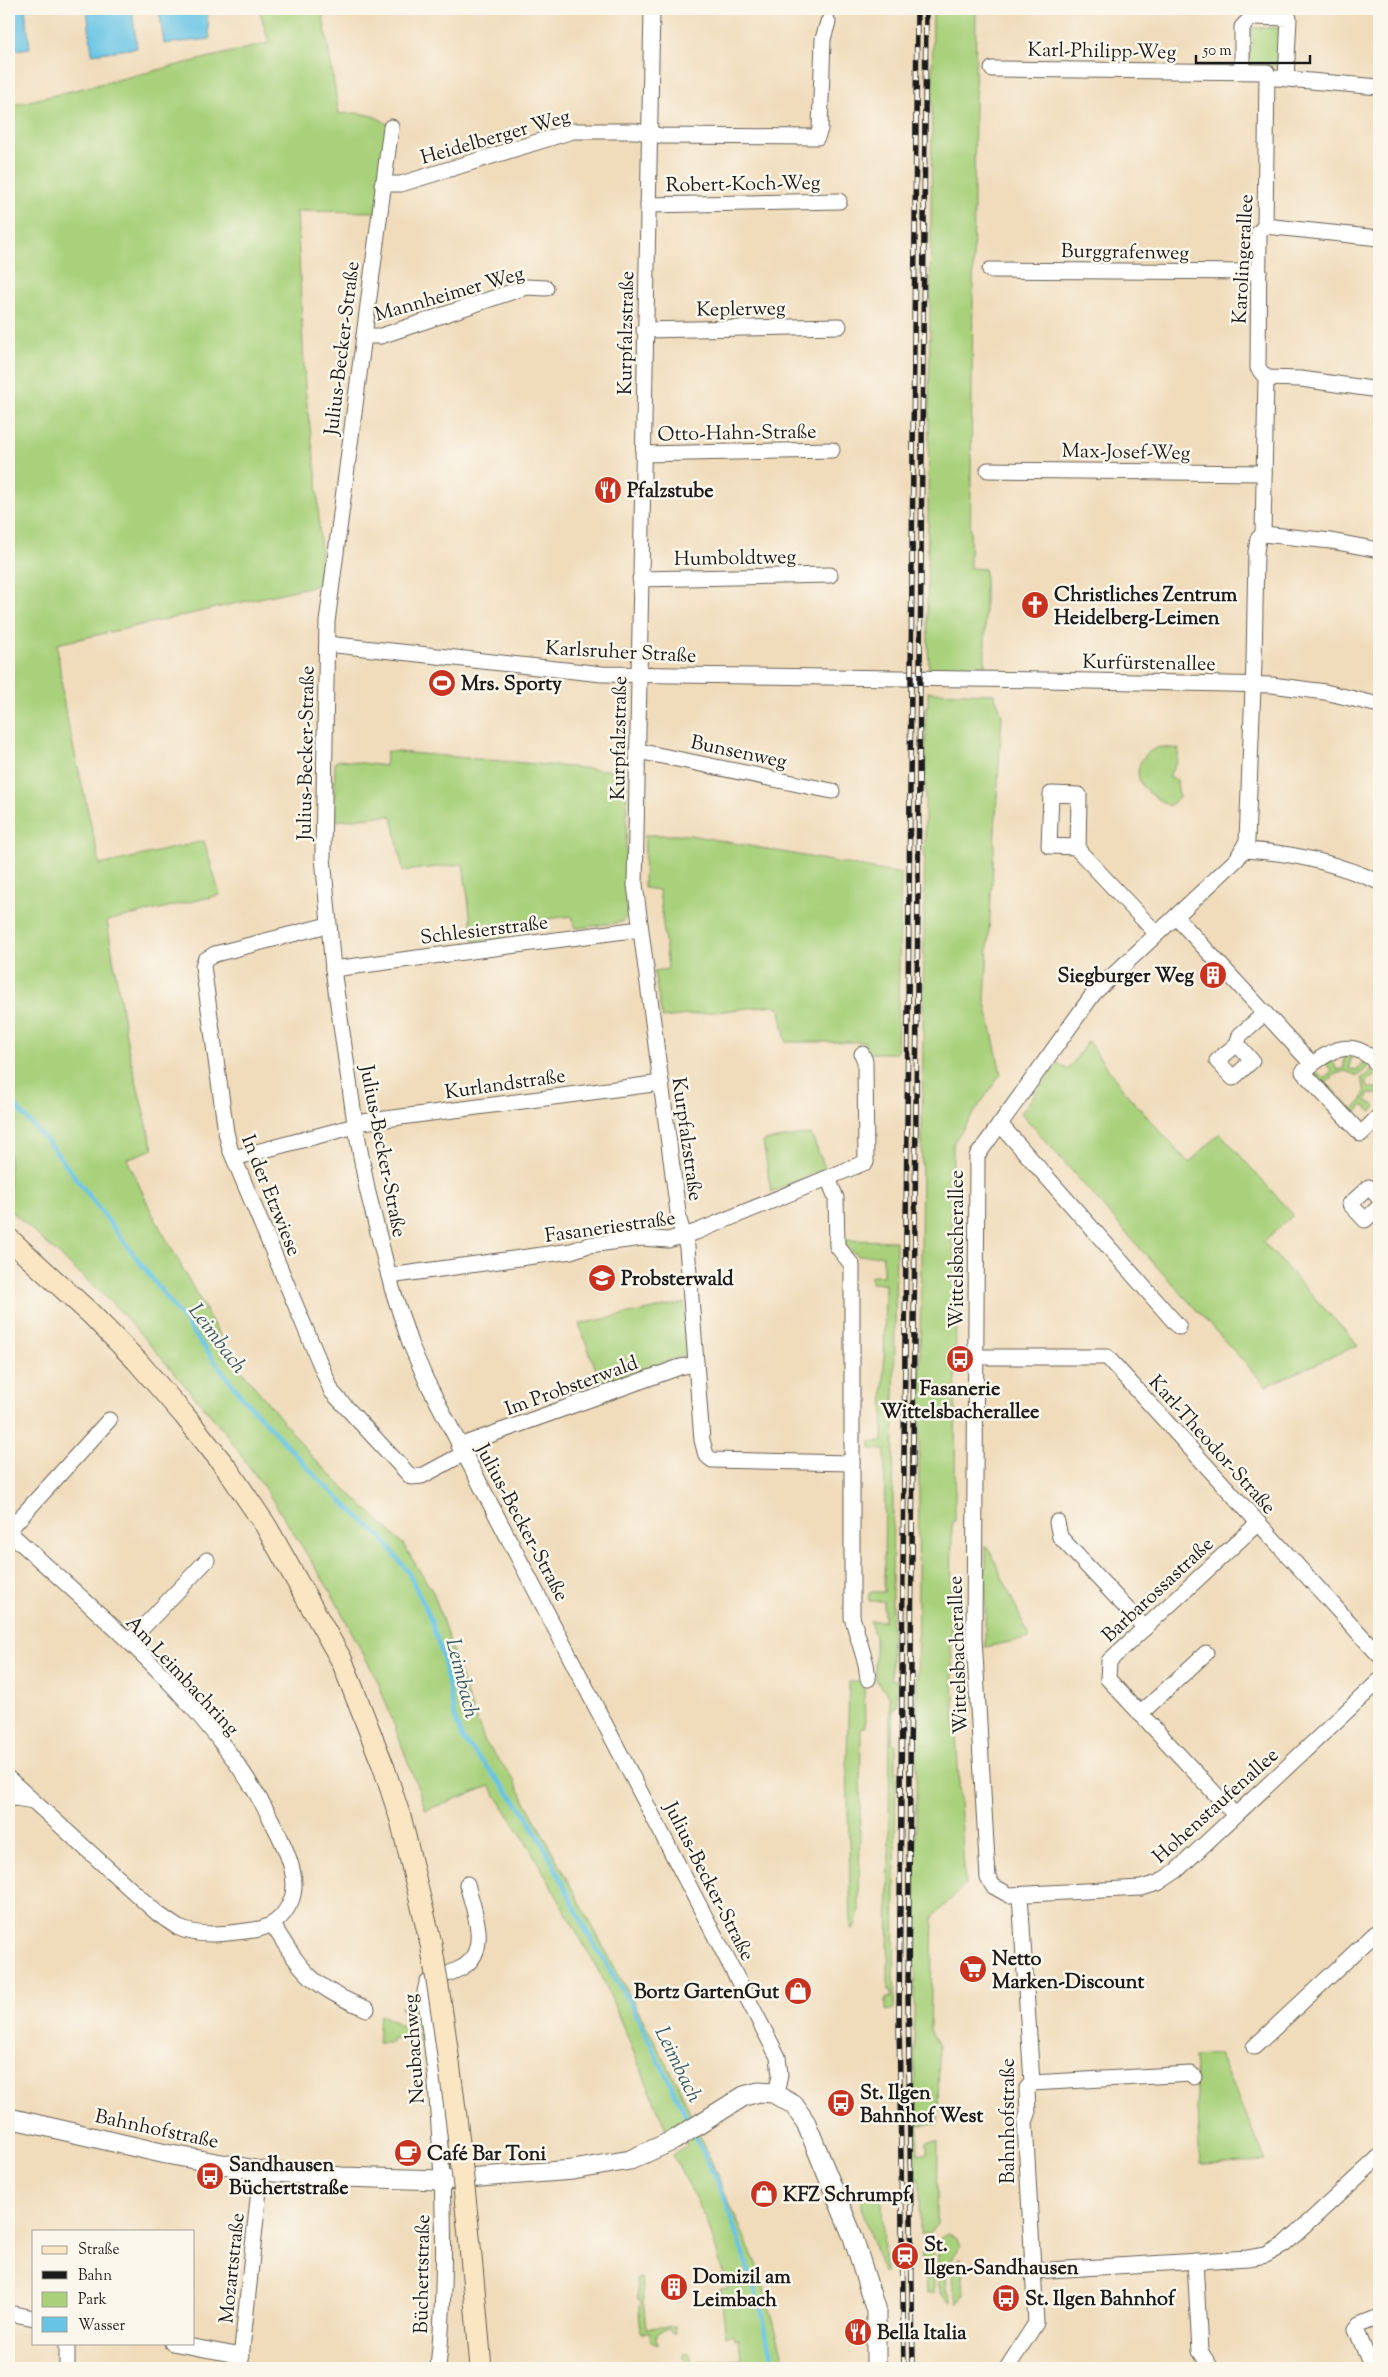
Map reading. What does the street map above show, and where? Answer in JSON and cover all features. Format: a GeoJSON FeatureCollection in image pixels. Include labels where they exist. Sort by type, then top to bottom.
{"type":"FeatureCollection","features":[{"type":"Feature","properties":{"kind":"main road"},"geometry":{"type":"LineString","coordinates":[[9,1239],[83,1306],[137,1361],[228,1470],[266,1526],[345,1670],[384,1768],[401,1820],[431,1944],[445,2029],[455,2108],[474,2276],[481,2368]]}},
{"type":"Feature","properties":{"kind":"street","name":"Kurpfalzstraße"},"geometry":{"type":"LineString","coordinates":[[652,9],[644,330],[635,885],[661,1083],[683,1237],[687,1251],[702,1440],[706,1455],[712,1460],[852,1463]]}},
{"type":"Feature","properties":{"kind":"street"},"geometry":{"type":"LineString","coordinates":[[1286,78],[1289,18],[1252,17],[1242,27],[1242,71],[1267,72],[1267,77],[1379,87]]}},
{"type":"Feature","properties":{"kind":"street","name":"Heidelberger Weg"},"geometry":{"type":"LineString","coordinates":[[382,184],[401,184],[573,131],[636,131],[649,134],[736,137],[819,137],[823,39],[828,22]]}},
{"type":"Feature","properties":{"kind":"street","name":"Karl-Philipp-Weg"},"geometry":{"type":"LineString","coordinates":[[992,68],[1242,71]]}},
{"type":"Feature","properties":{"kind":"street","name":"Karolingerallee"},"geometry":{"type":"LineString","coordinates":[[1254,685],[1256,552],[1258,540],[1263,534],[1266,378],[1258,368],[1260,232],[1266,226],[1267,77]]}},
{"type":"Feature","properties":{"kind":"street","name":"Julius-Becker-Straße"},"geometry":{"type":"LineString","coordinates":[[391,127],[382,184],[328,622],[327,644],[323,849],[328,925],[355,1125],[369,1198],[389,1276],[416,1358],[461,1450],[778,2056],[780,2075],[776,2094]]}},
{"type":"Feature","properties":{"kind":"street","name":"Robert-Koch-Weg"},"geometry":{"type":"LineString","coordinates":[[648,205],[839,200]]}},
{"type":"Feature","properties":{"kind":"street"},"geometry":{"type":"LineString","coordinates":[[1266,226],[1379,238]]}},
{"type":"Feature","properties":{"kind":"street","name":"Burggrafenweg"},"geometry":{"type":"LineString","coordinates":[[990,270],[1259,272]]}},
{"type":"Feature","properties":{"kind":"street","name":"Mannheimer Weg"},"geometry":{"type":"LineString","coordinates":[[364,336],[381,336],[526,287],[546,288]]}},
{"type":"Feature","properties":{"kind":"street","name":"Keplerweg"},"geometry":{"type":"LineString","coordinates":[[644,330],[839,326]]}},
{"type":"Feature","properties":{"kind":"street"},"geometry":{"type":"LineString","coordinates":[[1266,378],[1322,382],[1379,390]]}},
{"type":"Feature","properties":{"kind":"street","name":"Otto-Hahn-Straße"},"geometry":{"type":"LineString","coordinates":[[643,454],[832,450]]}},
{"type":"Feature","properties":{"kind":"street","name":"Max-Josef-Weg"},"geometry":{"type":"LineString","coordinates":[[988,470],[1264,473]]}},
{"type":"Feature","properties":{"kind":"street"},"geometry":{"type":"LineString","coordinates":[[1263,534],[1314,538],[1379,550]]}},
{"type":"Feature","properties":{"kind":"street","name":"Humboldtweg"},"geometry":{"type":"LineString","coordinates":[[640,579],[830,575]]}},
{"type":"Feature","properties":{"kind":"street","name":"Karlsruher Straße"},"geometry":{"type":"LineString","coordinates":[[327,644],[602,674],[915,678]]}},
{"type":"Feature","properties":{"kind":"street","name":"Kurfürstenallee"},"geometry":{"type":"LineString","coordinates":[[915,678],[1254,685],[1307,689],[1379,705]]}},
{"type":"Feature","properties":{"kind":"street","name":"Wittelsbacherallee"},"geometry":{"type":"LineString","coordinates":[[1020,1895],[1000,1892],[988,1878],[986,1868],[974,1651],[976,1156],[1094,993],[1237,859],[1243,850],[1248,830],[1254,685]]}},
{"type":"Feature","properties":{"kind":"street","name":"Bunsenweg"},"geometry":{"type":"LineString","coordinates":[[638,751],[832,791]]}},
{"type":"Feature","properties":{"kind":"street"},"geometry":{"type":"LineString","coordinates":[[1077,847],[1157,934]]}},
{"type":"Feature","properties":{"kind":"street"},"geometry":{"type":"LineString","coordinates":[[1243,850],[1298,856],[1346,869],[1379,882]]}},
{"type":"Feature","properties":{"kind":"street"},"geometry":{"type":"LineString","coordinates":[[1176,917],[1312,1064]]}},
{"type":"Feature","properties":{"kind":"street","name":"In der Etzwiese"},"geometry":{"type":"LineString","coordinates":[[328,925],[208,956],[204,962],[226,1138],[334,1396],[411,1477],[422,1476],[461,1450]]}},
{"type":"Feature","properties":{"kind":"street","name":"Schlesierstraße"},"geometry":{"type":"LineString","coordinates":[[333,969],[640,929]]}},
{"type":"Feature","properties":{"kind":"street"},"geometry":{"type":"LineString","coordinates":[[1237,1044],[1240,1035],[1265,1013]]}},
{"type":"Feature","properties":{"kind":"street"},"geometry":{"type":"LineString","coordinates":[[1376,1126],[1361,1134],[1302,1072],[1329,1052],[1349,1049],[1365,1054],[1379,1066]]}},
{"type":"Feature","properties":{"kind":"street","name":"Fasaneriestraße"},"geometry":{"type":"LineString","coordinates":[[389,1276],[572,1251],[589,1245],[633,1240],[668,1240],[683,1237],[866,1162],[865,1061],[862,1054]]}},
{"type":"Feature","properties":{"kind":"street","name":"Kurlandstraße"},"geometry":{"type":"LineString","coordinates":[[234,1158],[355,1125],[661,1083]]}},
{"type":"Feature","properties":{"kind":"street"},"geometry":{"type":"LineString","coordinates":[[1000,1124],[1179,1327]]}},
{"type":"Feature","properties":{"kind":"street"},"geometry":{"type":"LineString","coordinates":[[828,1178],[836,1198],[837,1246],[852,1264],[852,1617],[866,1664],[868,1678]]}},
{"type":"Feature","properties":{"kind":"street"},"geometry":{"type":"LineString","coordinates":[[1379,1198],[1369,1187],[1350,1204],[1365,1220],[1379,1207]]}},
{"type":"Feature","properties":{"kind":"street","name":"Karl-Theodor-Straße"},"geometry":{"type":"LineString","coordinates":[[975,1357],[1108,1357],[1379,1655]]}},
{"type":"Feature","properties":{"kind":"street","name":"Im Probsterwald"},"geometry":{"type":"LineString","coordinates":[[461,1450],[671,1370],[696,1364]]}},
{"type":"Feature","properties":{"kind":"street"},"geometry":{"type":"LineString","coordinates":[[9,1531],[109,1420]]}},
{"type":"Feature","properties":{"kind":"street"},"geometry":{"type":"LineString","coordinates":[[1057,1522],[1060,1536],[1145,1628]]}},
{"type":"Feature","properties":{"kind":"street","name":"Barbarossastraße"},"geometry":{"type":"LineString","coordinates":[[1236,1815],[1108,1679],[1108,1661],[1258,1523]]}},
{"type":"Feature","properties":{"kind":"street","name":"Am Leimbachring"},"geometry":{"type":"LineString","coordinates":[[9,1531],[129,1642],[192,1707],[243,1772],[267,1810],[286,1849],[293,1878],[293,1896],[286,1912],[273,1925]]}},
{"type":"Feature","properties":{"kind":"street"},"geometry":{"type":"LineString","coordinates":[[129,1642],[208,1560]]}},
{"type":"Feature","properties":{"kind":"street"},"geometry":{"type":"LineString","coordinates":[[1140,1714],[1206,1653]]}},
{"type":"Feature","properties":{"kind":"street","name":"Hohenstaufenallee"},"geometry":{"type":"LineString","coordinates":[[1020,1895],[1134,1888],[1152,1885],[1176,1871],[1379,1683]]}},
{"type":"Feature","properties":{"kind":"street"},"geometry":{"type":"LineString","coordinates":[[9,1779],[157,1913],[180,1928],[210,1934],[262,1929],[273,1925],[291,1956],[313,1980],[341,1998],[367,2009]]}},
{"type":"Feature","properties":{"kind":"street"},"geometry":{"type":"LineString","coordinates":[[9,1799],[16,1798],[34,1801]]}},
{"type":"Feature","properties":{"kind":"street","name":"Neubachweg"},"geometry":{"type":"LineString","coordinates":[[441,2180],[434,2071],[425,1992],[427,1983],[462,1967],[469,1962],[476,1952],[478,1930],[467,1884]]}},
{"type":"Feature","properties":{"kind":"street","name":"Bahnhofstraße"},"geometry":{"type":"LineString","coordinates":[[1007,2368],[1036,2323],[1025,2122],[1028,2114],[1027,2088],[1032,2083],[1020,1895]]}},
{"type":"Feature","properties":{"kind":"street"},"geometry":{"type":"LineString","coordinates":[[1254,2047],[1379,1930]]}},
{"type":"Feature","properties":{"kind":"street"},"geometry":{"type":"LineString","coordinates":[[1032,2083],[1191,2074],[1194,2077]]}},
{"type":"Feature","properties":{"kind":"street","name":"Bahnhofstraße"},"geometry":{"type":"LineString","coordinates":[[9,2118],[191,2160],[261,2171],[324,2177],[441,2180],[515,2176],[602,2166],[630,2160],[652,2152],[748,2095],[762,2092],[776,2094]]}},
{"type":"Feature","properties":{"kind":"street"},"geometry":{"type":"LineString","coordinates":[[776,2094],[794,2105],[806,2123],[853,2237],[876,2311],[876,2368]]}},
{"type":"Feature","properties":{"kind":"street"},"geometry":{"type":"LineString","coordinates":[[1034,2271],[1258,2257],[1274,2252],[1293,2237],[1379,2156]]}},
{"type":"Feature","properties":{"kind":"street","name":"Mozartstraße"},"geometry":{"type":"LineString","coordinates":[[241,2362],[261,2171]]}},
{"type":"Feature","properties":{"kind":"street","name":"Büchertstraße"},"geometry":{"type":"LineString","coordinates":[[438,2368],[444,2304],[441,2180]]}},
{"type":"Feature","properties":{"kind":"street"},"geometry":{"type":"LineString","coordinates":[[1195,2261],[1200,2351],[1211,2368]]}},
{"type":"Feature","properties":{"kind":"street"},"geometry":{"type":"LineString","coordinates":[[9,2313],[32,2318]]}},
{"type":"Feature","properties":{"kind":"street"},"geometry":{"type":"LineString","coordinates":[[1372,2368],[1356,2330],[1357,2326],[1379,2317]]}},
{"type":"Feature","properties":{"kind":"street"},"geometry":{"type":"LineString","coordinates":[[67,2344],[67,2368]]}},
{"type":"Feature","properties":{"kind":"street"},"geometry":{"type":"LineString","coordinates":[[176,2344],[241,2362]]}},
{"type":"Feature","properties":{"kind":"green space"},"geometry":{"type":"Polygon","coordinates":[[[259,9],[322,9],[339,114],[354,113],[373,116],[391,127],[378,212],[297,211],[305,389],[317,480],[322,584],[57,644],[64,705],[100,865],[204,841],[220,895],[107,921],[129,1053],[153,1149],[127,1159],[153,1215],[233,1360],[314,1459],[403,1544],[434,1594],[466,1693],[485,1742],[512,1777],[678,2085],[760,2273],[782,2353],[782,2368],[724,2368],[731,2367],[729,2361],[691,2367],[683,2358],[683,2354],[690,2354],[692,2362],[741,2358],[739,2339],[735,2340],[734,2335],[726,2336],[720,2289],[728,2288],[707,2221],[673,2155],[687,2145],[678,2121],[666,2129],[603,1979],[531,1850],[490,1786],[426,1810],[378,1682],[332,1594],[270,1496],[224,1431],[147,1341],[115,1306],[9,1209],[9,106],[269,43],[259,9]]]}},
{"type":"Feature","properties":{"kind":"green space"},"geometry":{"type":"Polygon","coordinates":[[[933,9],[976,9],[970,568],[985,569],[985,671],[929,670],[927,613],[933,9]]]}},
{"type":"Feature","properties":{"kind":"green space"},"geometry":{"type":"Polygon","coordinates":[[[1249,28],[1281,28],[1278,66],[1249,65],[1249,28]]]}},
{"type":"Feature","properties":{"kind":"green space"},"geometry":{"type":"Polygon","coordinates":[[[928,692],[994,694],[1002,714],[985,999],[1001,1074],[953,1143],[952,1221],[956,1286],[955,1521],[952,1521],[951,1648],[965,1885],[933,1917],[930,2030],[939,2046],[938,2124],[918,2125],[918,2154],[927,2154],[927,2141],[938,2141],[937,2224],[929,2234],[920,2234],[920,2179],[915,2179],[914,2017],[926,706],[928,706],[928,692]]]}},
{"type":"Feature","properties":{"kind":"green space"},"geometry":{"type":"Polygon","coordinates":[[[1161,747],[1179,749],[1177,762],[1169,776],[1177,780],[1179,798],[1169,806],[1143,787],[1138,774],[1144,756],[1161,747]]]}},
{"type":"Feature","properties":{"kind":"green space"},"geometry":{"type":"Polygon","coordinates":[[[387,751],[627,772],[626,883],[628,914],[622,922],[578,928],[574,927],[572,916],[504,924],[505,938],[474,942],[463,864],[403,871],[392,816],[337,821],[337,812],[334,811],[335,762],[340,760],[385,766],[387,751]]]}},
{"type":"Feature","properties":{"kind":"green space"},"geometry":{"type":"Polygon","coordinates":[[[645,835],[690,835],[901,874],[897,1053],[866,1053],[865,1042],[786,1042],[780,1010],[775,1005],[662,1018],[654,971],[668,969],[659,890],[644,888],[645,835]]]}},
{"type":"Feature","properties":{"kind":"green space"},"geometry":{"type":"Polygon","coordinates":[[[1088,1041],[1123,1090],[1189,1163],[1220,1133],[1293,1215],[1263,1242],[1358,1345],[1266,1386],[1136,1244],[1021,1113],[1058,1063],[1068,1070],[1088,1041]]]}},
{"type":"Feature","properties":{"kind":"green space"},"geometry":{"type":"Polygon","coordinates":[[[1344,1057],[1351,1057],[1349,1068],[1357,1071],[1363,1062],[1369,1066],[1358,1076],[1345,1071],[1336,1074],[1326,1083],[1338,1094],[1335,1097],[1315,1077],[1316,1071],[1324,1079],[1332,1072],[1326,1063],[1332,1060],[1337,1070],[1344,1068],[1344,1057]]]}},
{"type":"Feature","properties":{"kind":"green space"},"geometry":{"type":"Polygon","coordinates":[[[1372,1070],[1376,1075],[1366,1081],[1368,1088],[1379,1088],[1379,1094],[1368,1093],[1366,1101],[1376,1106],[1372,1112],[1363,1105],[1356,1113],[1363,1121],[1360,1122],[1339,1100],[1341,1098],[1353,1110],[1363,1096],[1364,1088],[1361,1079],[1372,1070]]]}},
{"type":"Feature","properties":{"kind":"green space"},"geometry":{"type":"Polygon","coordinates":[[[811,1134],[825,1168],[771,1192],[763,1141],[811,1134]]]}},
{"type":"Feature","properties":{"kind":"green space"},"geometry":{"type":"Polygon","coordinates":[[[843,1240],[896,1241],[891,1679],[897,1680],[897,1707],[893,1707],[892,1742],[896,1745],[894,2009],[886,2011],[886,1998],[891,1998],[891,1992],[888,1991],[890,1697],[875,1679],[875,1637],[870,1621],[884,1621],[884,1601],[869,1601],[869,1592],[884,1592],[885,1450],[871,1449],[870,1442],[883,1441],[885,1284],[871,1283],[871,1276],[883,1276],[883,1255],[858,1256],[843,1244],[843,1240]]]}},
{"type":"Feature","properties":{"kind":"green space"},"geometry":{"type":"Polygon","coordinates":[[[684,1303],[689,1354],[601,1383],[579,1324],[684,1303]]]}},
{"type":"Feature","properties":{"kind":"green space"},"geometry":{"type":"Polygon","coordinates":[[[986,1545],[992,1555],[1030,1638],[985,1647],[986,1545]]]}},
{"type":"Feature","properties":{"kind":"green space"},"geometry":{"type":"Polygon","coordinates":[[[864,1680],[865,1727],[861,1727],[859,1913],[854,1928],[851,1929],[847,1759],[849,1682],[864,1680]]]}},
{"type":"Feature","properties":{"kind":"green space"},"geometry":{"type":"Polygon","coordinates":[[[418,2004],[421,2029],[408,2022],[400,2007],[418,2004]]]}},
{"type":"Feature","properties":{"kind":"green space"},"geometry":{"type":"Polygon","coordinates":[[[380,2014],[420,2035],[420,2040],[391,2038],[391,2043],[378,2043],[380,2014]]]}},
{"type":"Feature","properties":{"kind":"green space"},"geometry":{"type":"Polygon","coordinates":[[[1218,2054],[1266,2161],[1200,2164],[1194,2056],[1218,2054]]]}},
{"type":"Feature","properties":{"kind":"green space"},"geometry":{"type":"Polygon","coordinates":[[[871,2193],[877,2195],[882,2203],[885,2273],[883,2273],[861,2207],[861,2199],[871,2193]]]}},
{"type":"Feature","properties":{"kind":"green space"},"geometry":{"type":"Polygon","coordinates":[[[948,2234],[957,2238],[960,2247],[948,2266],[945,2276],[947,2292],[951,2303],[941,2293],[938,2277],[938,2244],[942,2237],[948,2234]]]}},
{"type":"Feature","properties":{"kind":"green space"},"geometry":{"type":"Polygon","coordinates":[[[933,2241],[934,2293],[927,2293],[925,2262],[921,2261],[921,2255],[933,2241]]]}},
{"type":"Feature","properties":{"kind":"green space"},"geometry":{"type":"Polygon","coordinates":[[[961,2258],[964,2293],[957,2304],[952,2280],[954,2269],[961,2258]]]}},
{"type":"Feature","properties":{"kind":"green space"},"geometry":{"type":"Polygon","coordinates":[[[641,2278],[646,2328],[675,2326],[676,2334],[668,2329],[660,2331],[657,2335],[658,2345],[651,2342],[650,2332],[641,2332],[639,2312],[641,2302],[638,2300],[636,2279],[641,2278]]]}},
{"type":"Feature","properties":{"kind":"water"},"geometry":{"type":"Polygon","coordinates":[[[9,9],[25,9],[30,48],[9,51],[9,9]]]}},
{"type":"Feature","properties":{"kind":"water"},"geometry":{"type":"Polygon","coordinates":[[[87,9],[132,9],[137,48],[92,54],[87,9]]]}},
{"type":"Feature","properties":{"kind":"water"},"geometry":{"type":"Polygon","coordinates":[[[159,9],[206,9],[210,39],[164,44],[159,9]]]}},
{"type":"Feature","properties":{"kind":"waterway","name":"Leimbach"},"geometry":{"type":"LineString","coordinates":[[9,1099],[53,1148],[242,1397],[321,1482],[383,1539],[408,1572],[429,1615],[443,1658],[455,1719],[462,1738],[523,1810],[544,1846],[587,1932],[633,2008],[690,2124]]}},
{"type":"Feature","properties":{"kind":"waterway","name":"Leimbach"},"geometry":{"type":"LineString","coordinates":[[694,2133],[724,2196],[762,2312],[773,2368]]}},
{"type":"Feature","properties":{"kind":"railway"},"geometry":{"type":"LineString","coordinates":[[904,2368],[899,2017],[917,9]]}},
{"type":"Feature","properties":{"kind":"railway"},"geometry":{"type":"LineString","coordinates":[[913,2368],[908,1991],[926,9]]}},
{"type":"Feature","properties":{"kind":"place","name":"Pfalzstube"},"geometry":{"type":"Point","coordinates":[608,490]}},
{"type":"Feature","properties":{"kind":"place","name":"Christliches Zentrum Heidelberg-Leimen"},"geometry":{"type":"Point","coordinates":[1035,605]}},
{"type":"Feature","properties":{"kind":"place","name":"Mrs. Sporty"},"geometry":{"type":"Point","coordinates":[442,683]}},
{"type":"Feature","properties":{"kind":"place","name":"Siegburger Weg"},"geometry":{"type":"Point","coordinates":[1213,975]}},
{"type":"Feature","properties":{"kind":"place","name":"Probsterwald"},"geometry":{"type":"Point","coordinates":[602,1278]}},
{"type":"Feature","properties":{"kind":"place","name":"Fasanerie Wittelsbacherallee"},"geometry":{"type":"Point","coordinates":[960,1359]}},
{"type":"Feature","properties":{"kind":"place","name":"Netto Marken-Discount"},"geometry":{"type":"Point","coordinates":[973,1969]}},
{"type":"Feature","properties":{"kind":"place","name":"Bortz GartenGut"},"geometry":{"type":"Point","coordinates":[798,1991]}},
{"type":"Feature","properties":{"kind":"place","name":"St. Ilgen Bahnhof West"},"geometry":{"type":"Point","coordinates":[841,2103]}},
{"type":"Feature","properties":{"kind":"place","name":"Café Bar Toni"},"geometry":{"type":"Point","coordinates":[408,2153]}},
{"type":"Feature","properties":{"kind":"place","name":"Sandhausen Büchertstraße"},"geometry":{"type":"Point","coordinates":[210,2176]}},
{"type":"Feature","properties":{"kind":"place","name":"KFZ Schrumpf"},"geometry":{"type":"Point","coordinates":[764,2194]}},
{"type":"Feature","properties":{"kind":"place","name":"St. Ilgen-Sandhausen"},"geometry":{"type":"Point","coordinates":[905,2256]}},
{"type":"Feature","properties":{"kind":"place","name":"Domizil am Leimbach"},"geometry":{"type":"Point","coordinates":[674,2287]}},
{"type":"Feature","properties":{"kind":"place","name":"St. Ilgen Bahnhof"},"geometry":{"type":"Point","coordinates":[1006,2298]}},
{"type":"Feature","properties":{"kind":"place","name":"Bella Italia"},"geometry":{"type":"Point","coordinates":[858,2332]}}]}
